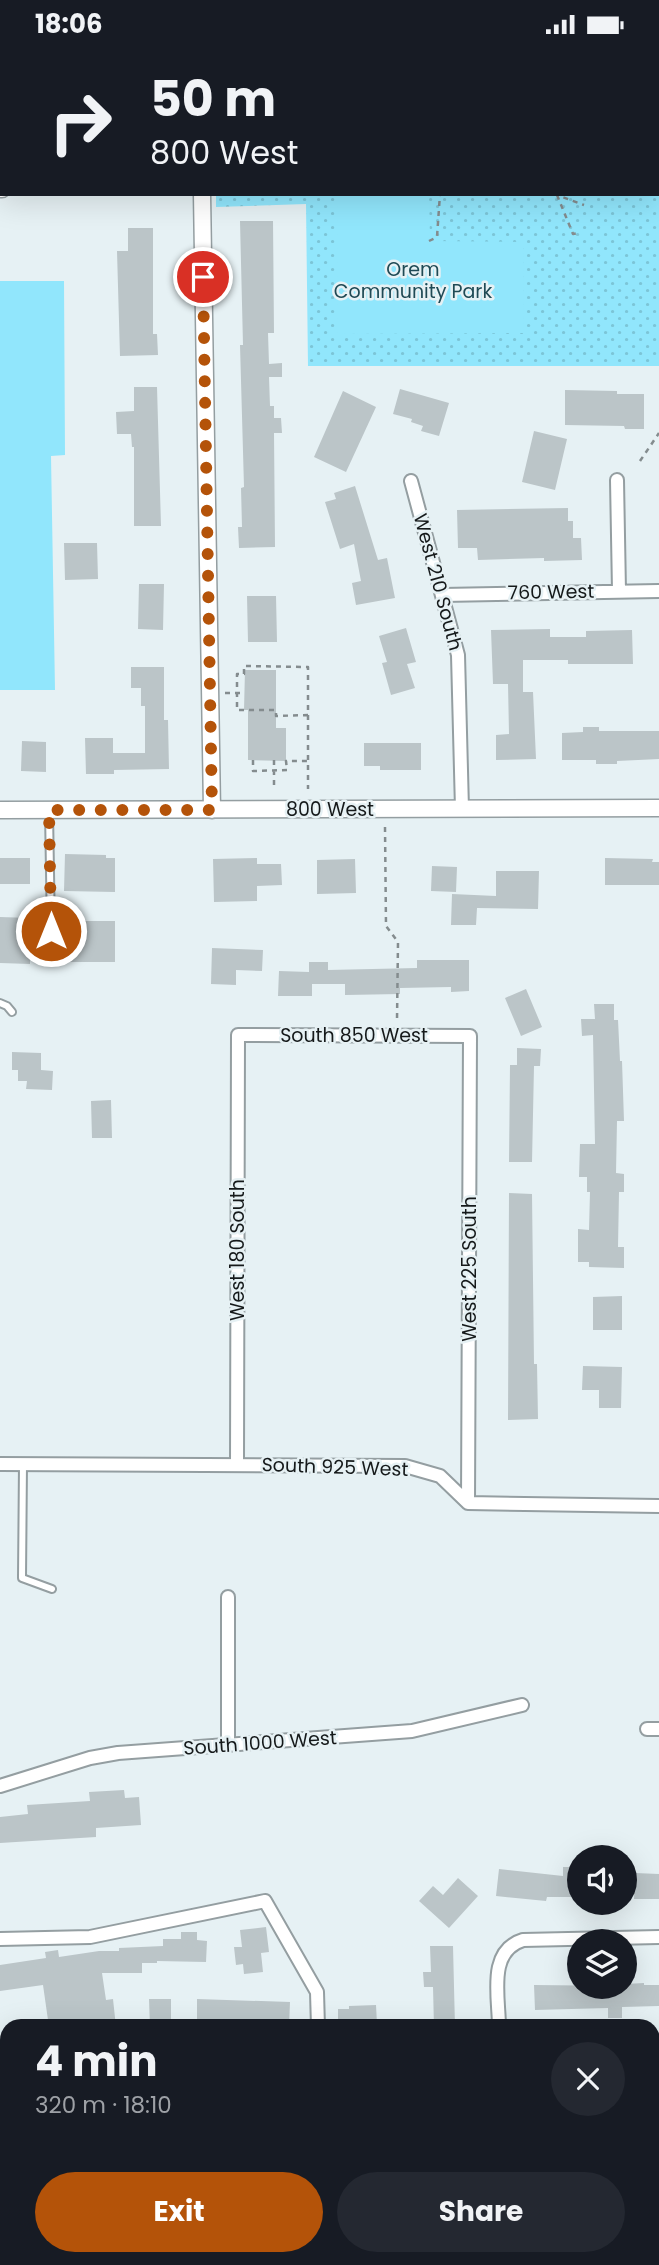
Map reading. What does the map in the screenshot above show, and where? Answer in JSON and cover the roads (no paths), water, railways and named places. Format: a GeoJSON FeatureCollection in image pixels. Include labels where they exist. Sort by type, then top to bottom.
{"type":"FeatureCollection","features":[{"type":"Feature","properties":{"kind":"street"},"geometry":{"type":"LineString","coordinates":[[202,196],[212,810]]}},
{"type":"Feature","properties":{"kind":"street"},"geometry":{"type":"LineString","coordinates":[[617,480],[619,591]]}},
{"type":"Feature","properties":{"kind":"street","name":"West 210 South"},"geometry":{"type":"LineString","coordinates":[[411,481],[458,656],[462,809]]}},
{"type":"Feature","properties":{"kind":"street","name":"760 West"},"geometry":{"type":"LineString","coordinates":[[443,595],[659,591]]}},
{"type":"Feature","properties":{"kind":"street","name":"800 West"},"geometry":{"type":"LineString","coordinates":[[0,810],[659,808]]}},
{"type":"Feature","properties":{"kind":"street","name":"South 850 West"},"geometry":{"type":"LineString","coordinates":[[238,1035],[470,1036]]}},
{"type":"Feature","properties":{"kind":"street","name":"West 180 South"},"geometry":{"type":"LineString","coordinates":[[237,1465],[238,1035]]}},
{"type":"Feature","properties":{"kind":"street","name":"West 225 South"},"geometry":{"type":"LineString","coordinates":[[468,1503],[470,1036]]}},
{"type":"Feature","properties":{"kind":"street","name":"South 925 West"},"geometry":{"type":"LineString","coordinates":[[0,1464],[405,1466],[440,1476],[468,1503]]}},
{"type":"Feature","properties":{"kind":"street"},"geometry":{"type":"LineString","coordinates":[[468,1503],[659,1506]]}},
{"type":"Feature","properties":{"kind":"street"},"geometry":{"type":"LineString","coordinates":[[228,1597],[228,1745]]}},
{"type":"Feature","properties":{"kind":"street","name":"South 1000 West"},"geometry":{"type":"LineString","coordinates":[[0,1786],[90,1758],[118,1753],[412,1731],[522,1705]]}},
{"type":"Feature","properties":{"kind":"street"},"geometry":{"type":"LineString","coordinates":[[0,1939],[90,1937],[265,1901],[317,1992],[318,2019]]}},
{"type":"Feature","properties":{"kind":"street"},"geometry":{"type":"LineString","coordinates":[[499,2019],[499,1961],[508,1947],[523,1940],[659,1937]]}},
{"type":"Feature","properties":{"kind":"lane"},"geometry":{"type":"LineString","coordinates":[[49,810],[51,931]]}},
{"type":"Feature","properties":{"kind":"lane"},"geometry":{"type":"LineString","coordinates":[[0,1003],[12,1012]]}},
{"type":"Feature","properties":{"kind":"lane"},"geometry":{"type":"LineString","coordinates":[[23,1464],[22,1578],[52,1588]]}},
{"type":"Feature","properties":{"kind":"park label","name":"Orem Community Park"},"geometry":{"type":"Point","coordinates":[413,280]}}]}
